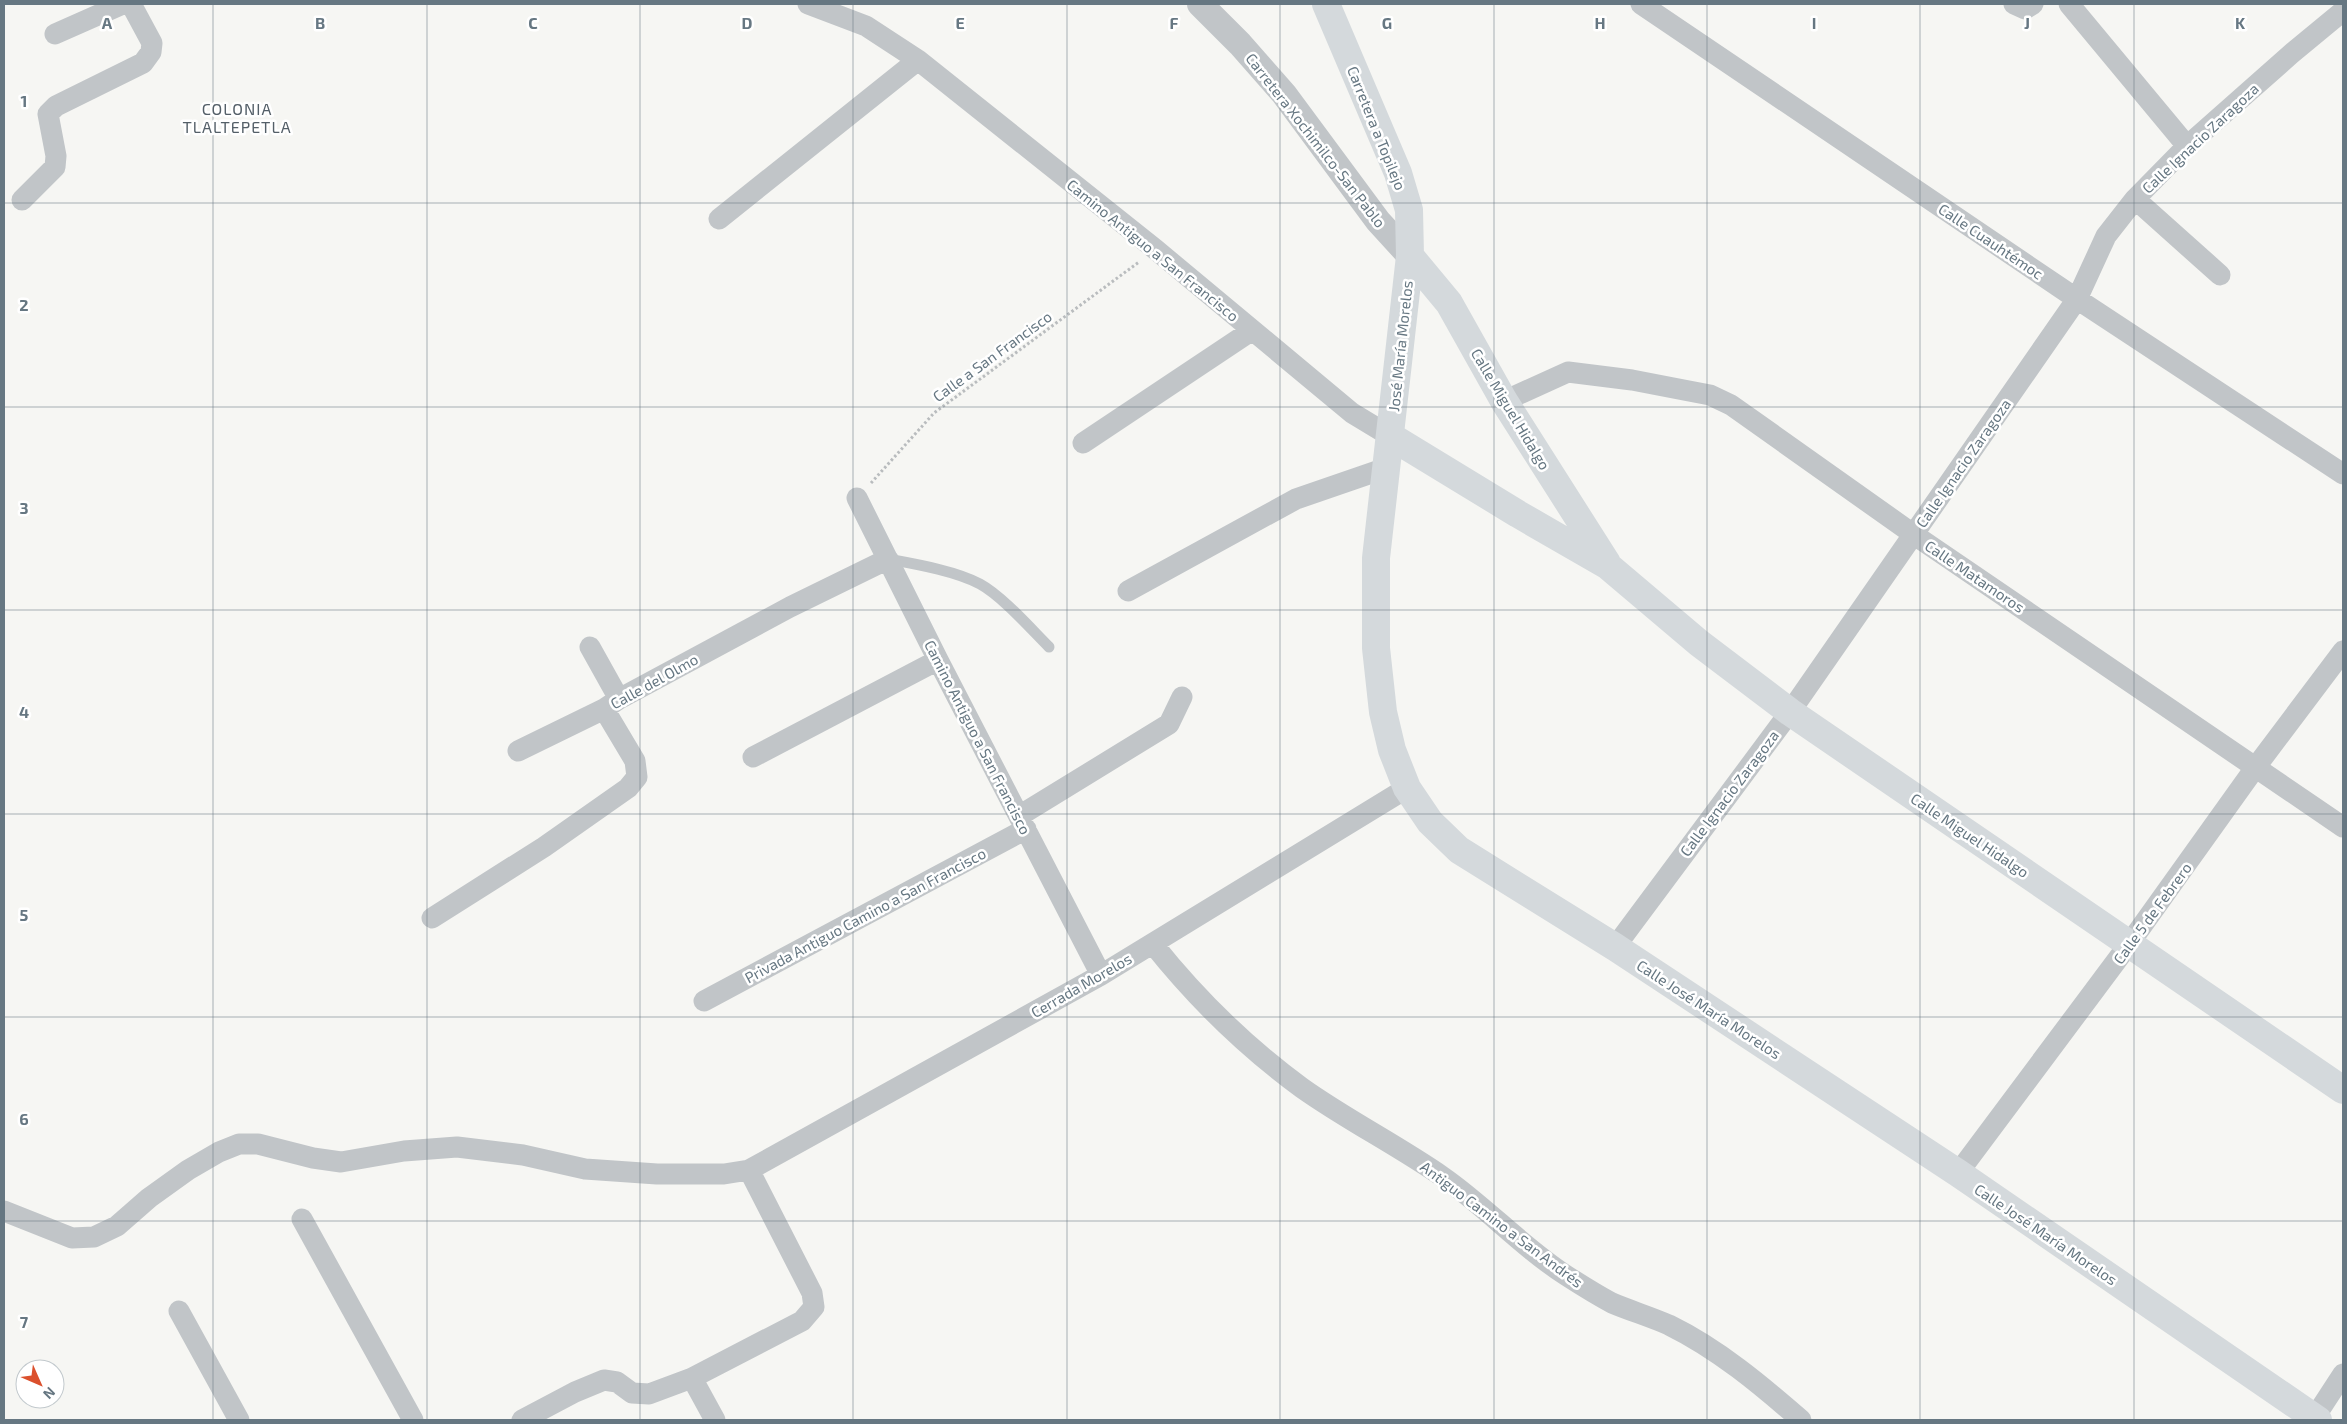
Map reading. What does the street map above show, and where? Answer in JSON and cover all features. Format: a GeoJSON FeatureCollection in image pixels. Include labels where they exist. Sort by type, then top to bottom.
{"type":"FeatureCollection","features":[{"type":"Feature","properties":{"kind":"main road","name":"Carretera a Topilejo"},"geometry":{"type":"LineString","coordinates":[[1326,4],[1398,173],[1409,210],[1410,256]]}},
{"type":"Feature","properties":{"kind":"main road","name":"Calle Miguel Hidalgo"},"geometry":{"type":"LineString","coordinates":[[1410,256],[1449,303],[1504,401],[1608,566]]}},
{"type":"Feature","properties":{"kind":"main road","name":"José María Morelos"},"geometry":{"type":"LineString","coordinates":[[1390,436],[1410,256]]}},
{"type":"Feature","properties":{"kind":"main road","name":"Calle Miguel Hidalgo"},"geometry":{"type":"LineString","coordinates":[[1390,436],[1608,566],[1699,643],[1790,712],[2343,1090]]}},
{"type":"Feature","properties":{"kind":"main road","name":"Calle José María Morelos"},"geometry":{"type":"LineString","coordinates":[[1390,436],[1376,558],[1376,648],[1383,712],[1390,740],[1407,788],[1430,822],[1459,850],[1614,947],[1958,1173],[2315,1419]]}},
{"type":"Feature","properties":{"kind":"street"},"geometry":{"type":"LineString","coordinates":[[55,34],[122,4]]}},
{"type":"Feature","properties":{"kind":"street"},"geometry":{"type":"LineString","coordinates":[[22,200],[55,167],[56,156],[48,114],[56,106],[143,63],[151,52],[152,43],[131,4]]}},
{"type":"Feature","properties":{"kind":"street","name":"Camino Antiguo a San Francisco"},"geometry":{"type":"LineString","coordinates":[[808,4],[866,26],[918,60],[1155,249],[1352,413],[1390,436]]}},
{"type":"Feature","properties":{"kind":"street","name":"Carretera Xochimilco-San Pablo"},"geometry":{"type":"LineString","coordinates":[[1200,4],[1240,44],[1284,94],[1378,221],[1410,256]]}},
{"type":"Feature","properties":{"kind":"street","name":"Calle Cuauhtémoc"},"geometry":{"type":"LineString","coordinates":[[1641,4],[2077,299],[2343,474]]}},
{"type":"Feature","properties":{"kind":"street"},"geometry":{"type":"LineString","coordinates":[[2014,4],[2025,9],[2033,4]]}},
{"type":"Feature","properties":{"kind":"street"},"geometry":{"type":"LineString","coordinates":[[2069,4],[2187,146]]}},
{"type":"Feature","properties":{"kind":"street","name":"Calle Ignacio Zaragoza"},"geometry":{"type":"LineString","coordinates":[[1614,947],[1790,712],[2077,299],[2106,236],[2135,199],[2187,146],[2290,54],[2343,12]]}},
{"type":"Feature","properties":{"kind":"street"},"geometry":{"type":"LineString","coordinates":[[719,219],[918,60]]}},
{"type":"Feature","properties":{"kind":"street"},"geometry":{"type":"LineString","coordinates":[[2135,199],[2220,276]]}},
{"type":"Feature","properties":{"kind":"street"},"geometry":{"type":"LineString","coordinates":[[1083,443],[1252,331]]}},
{"type":"Feature","properties":{"kind":"street","name":"Calle Matamoros"},"geometry":{"type":"LineString","coordinates":[[1504,401],[1568,372],[1632,380],[1710,396],[1731,405],[1913,534],[2343,827]]}},
{"type":"Feature","properties":{"kind":"street"},"geometry":{"type":"LineString","coordinates":[[1128,591],[1296,499],[1386,468]]}},
{"type":"Feature","properties":{"kind":"street","name":"Camino Antiguo a San Francisco"},"geometry":{"type":"LineString","coordinates":[[857,498],[938,660],[1100,974]]}},
{"type":"Feature","properties":{"kind":"street","name":"Calle del Olmo"},"geometry":{"type":"LineString","coordinates":[[432,918],[544,847],[628,788],[637,777],[635,761],[612,704],[790,606],[888,559]]}},
{"type":"Feature","properties":{"kind":"street"},"geometry":{"type":"LineString","coordinates":[[518,752],[612,704],[590,646]]}},
{"type":"Feature","properties":{"kind":"street","name":"Calle 5 de Febrero"},"geometry":{"type":"LineString","coordinates":[[1958,1173],[2129,944],[2343,651]]}},
{"type":"Feature","properties":{"kind":"street"},"geometry":{"type":"LineString","coordinates":[[754,757],[938,660]]}},
{"type":"Feature","properties":{"kind":"street","name":"Privada Antiguo Camino a San Francisco"},"geometry":{"type":"LineString","coordinates":[[704,1001],[1023,822],[1169,724],[1182,697]]}},
{"type":"Feature","properties":{"kind":"street","name":"Cerrada Morelos"},"geometry":{"type":"LineString","coordinates":[[749,1170],[1153,944],[1407,788]]}},
{"type":"Feature","properties":{"kind":"street","name":"Antiguo Camino a San Andrés"},"geometry":{"type":"LineString","coordinates":[[1153,944],[1216,1014],[1259,1055],[1303,1089],[1444,1177],[1517,1239],[1565,1274],[1611,1302],[1670,1326],[1726,1359],[1767,1390],[1801,1420]]}},
{"type":"Feature","properties":{"kind":"street"},"geometry":{"type":"LineString","coordinates":[[4,1211],[72,1238],[94,1237],[117,1226],[149,1198],[188,1170],[219,1152],[239,1144],[258,1144],[313,1158],[342,1162],[404,1151],[457,1147],[523,1155],[585,1169],[657,1174],[724,1174],[749,1170],[812,1293],[814,1307],[802,1321],[692,1378],[649,1394],[632,1393],[617,1382],[604,1380],[575,1392],[522,1420]]}},
{"type":"Feature","properties":{"kind":"street"},"geometry":{"type":"LineString","coordinates":[[302,1219],[413,1420]]}},
{"type":"Feature","properties":{"kind":"street"},"geometry":{"type":"LineString","coordinates":[[179,1311],[238,1420]]}},
{"type":"Feature","properties":{"kind":"street"},"geometry":{"type":"LineString","coordinates":[[2315,1419],[2343,1374]]}},
{"type":"Feature","properties":{"kind":"street"},"geometry":{"type":"LineString","coordinates":[[692,1378],[714,1420]]}},
{"type":"Feature","properties":{"kind":"lane"},"geometry":{"type":"LineString","coordinates":[[888,559],[928,566],[981,584],[1015,612],[1049,647]]}},
{"type":"Feature","properties":{"kind":"path","name":"Calle a San Francisco"},"geometry":{"type":"LineString","coordinates":[[857,498],[934,413],[1155,249]]}},
{"type":"Feature","properties":{"kind":"district","name":"COLONIA TLALTEPETLA"},"geometry":{"type":"Point","coordinates":[237,117]}}]}
